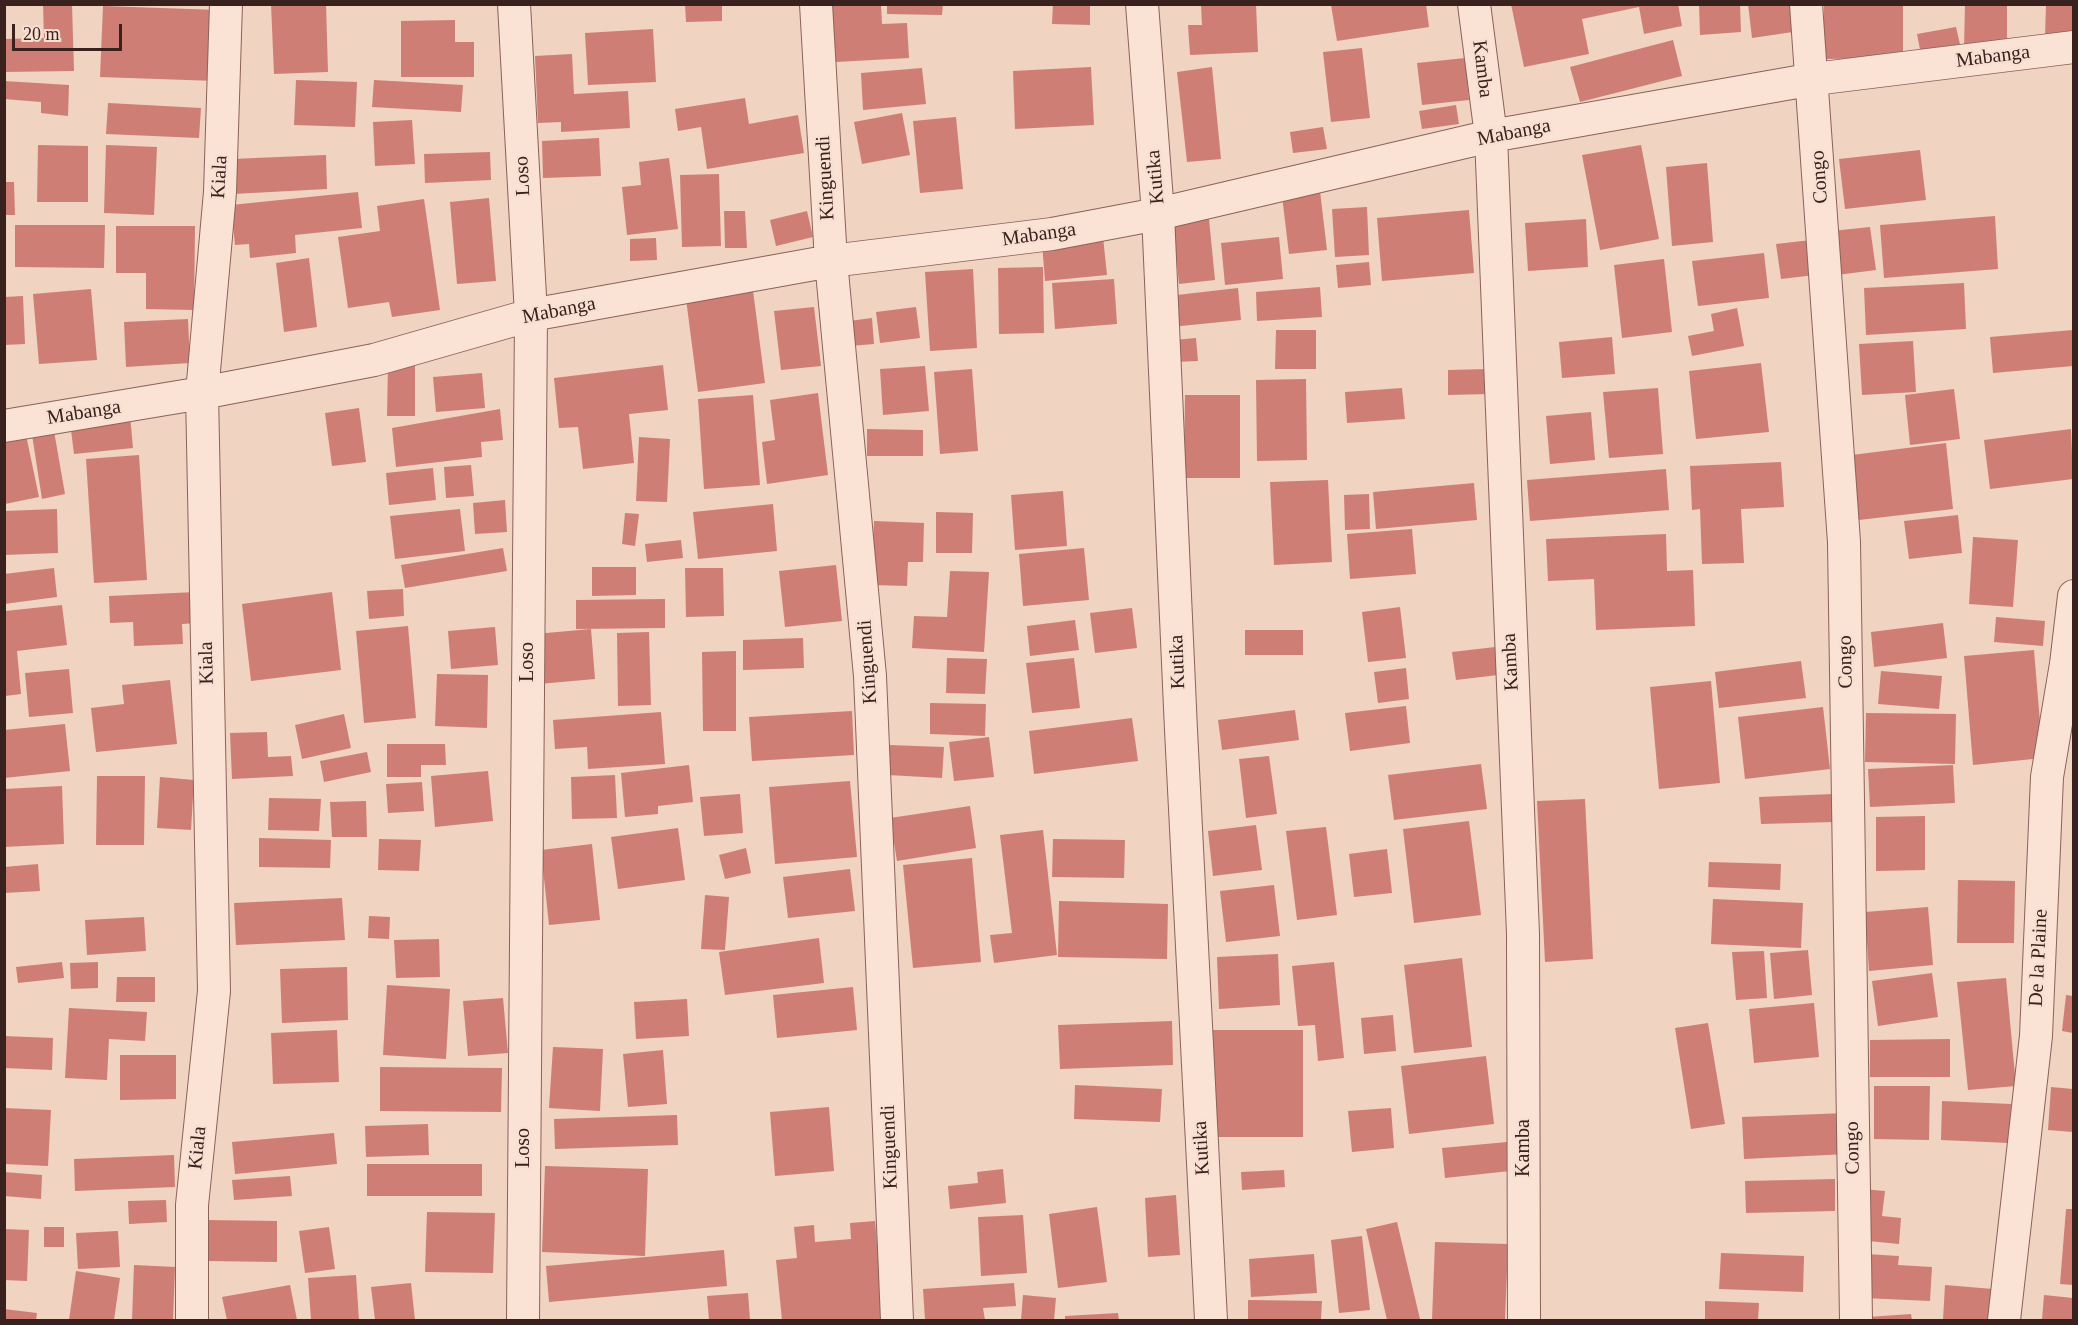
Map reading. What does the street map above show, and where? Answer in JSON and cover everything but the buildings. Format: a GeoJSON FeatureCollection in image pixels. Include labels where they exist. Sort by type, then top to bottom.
{"type":"FeatureCollection","features":[{"type":"Feature","properties":{"kind":"street","name":"Kiala"},"geometry":{"type":"LineString","coordinates":[[192,1320],[192,1205],[214,991],[202,393],[220,192],[226,4]]}},
{"type":"Feature","properties":{"kind":"street","name":"Loso"},"geometry":{"type":"LineString","coordinates":[[514,4],[531,315],[523,1320]]}},
{"type":"Feature","properties":{"kind":"street","name":"Kinguendi"},"geometry":{"type":"LineString","coordinates":[[816,4],[831,261],[870,676],[897,1320]]}},
{"type":"Feature","properties":{"kind":"street","name":"Kutika"},"geometry":{"type":"LineString","coordinates":[[1142,4],[1158,214],[1180,718],[1211,1320]]}},
{"type":"Feature","properties":{"kind":"street","name":"Kamba"},"geometry":{"type":"LineString","coordinates":[[1474,4],[1491,136],[1523,934],[1524,1320]]}},
{"type":"Feature","properties":{"kind":"street","name":"Congo"},"geometry":{"type":"LineString","coordinates":[[1806,4],[1814,79],[1844,542],[1856,1320]]}},
{"type":"Feature","properties":{"kind":"street","name":"Mabanga"},"geometry":{"type":"LineString","coordinates":[[4,426],[202,393],[374,360],[531,315],[831,261],[1052,234],[1158,214],[1491,136],[1814,79],[2073,48]]}},
{"type":"Feature","properties":{"kind":"street","name":"De la Plaine"},"geometry":{"type":"LineString","coordinates":[[2004,1320],[2036,1036],[2048,777],[2066,664],[2073,596]]}}]}
